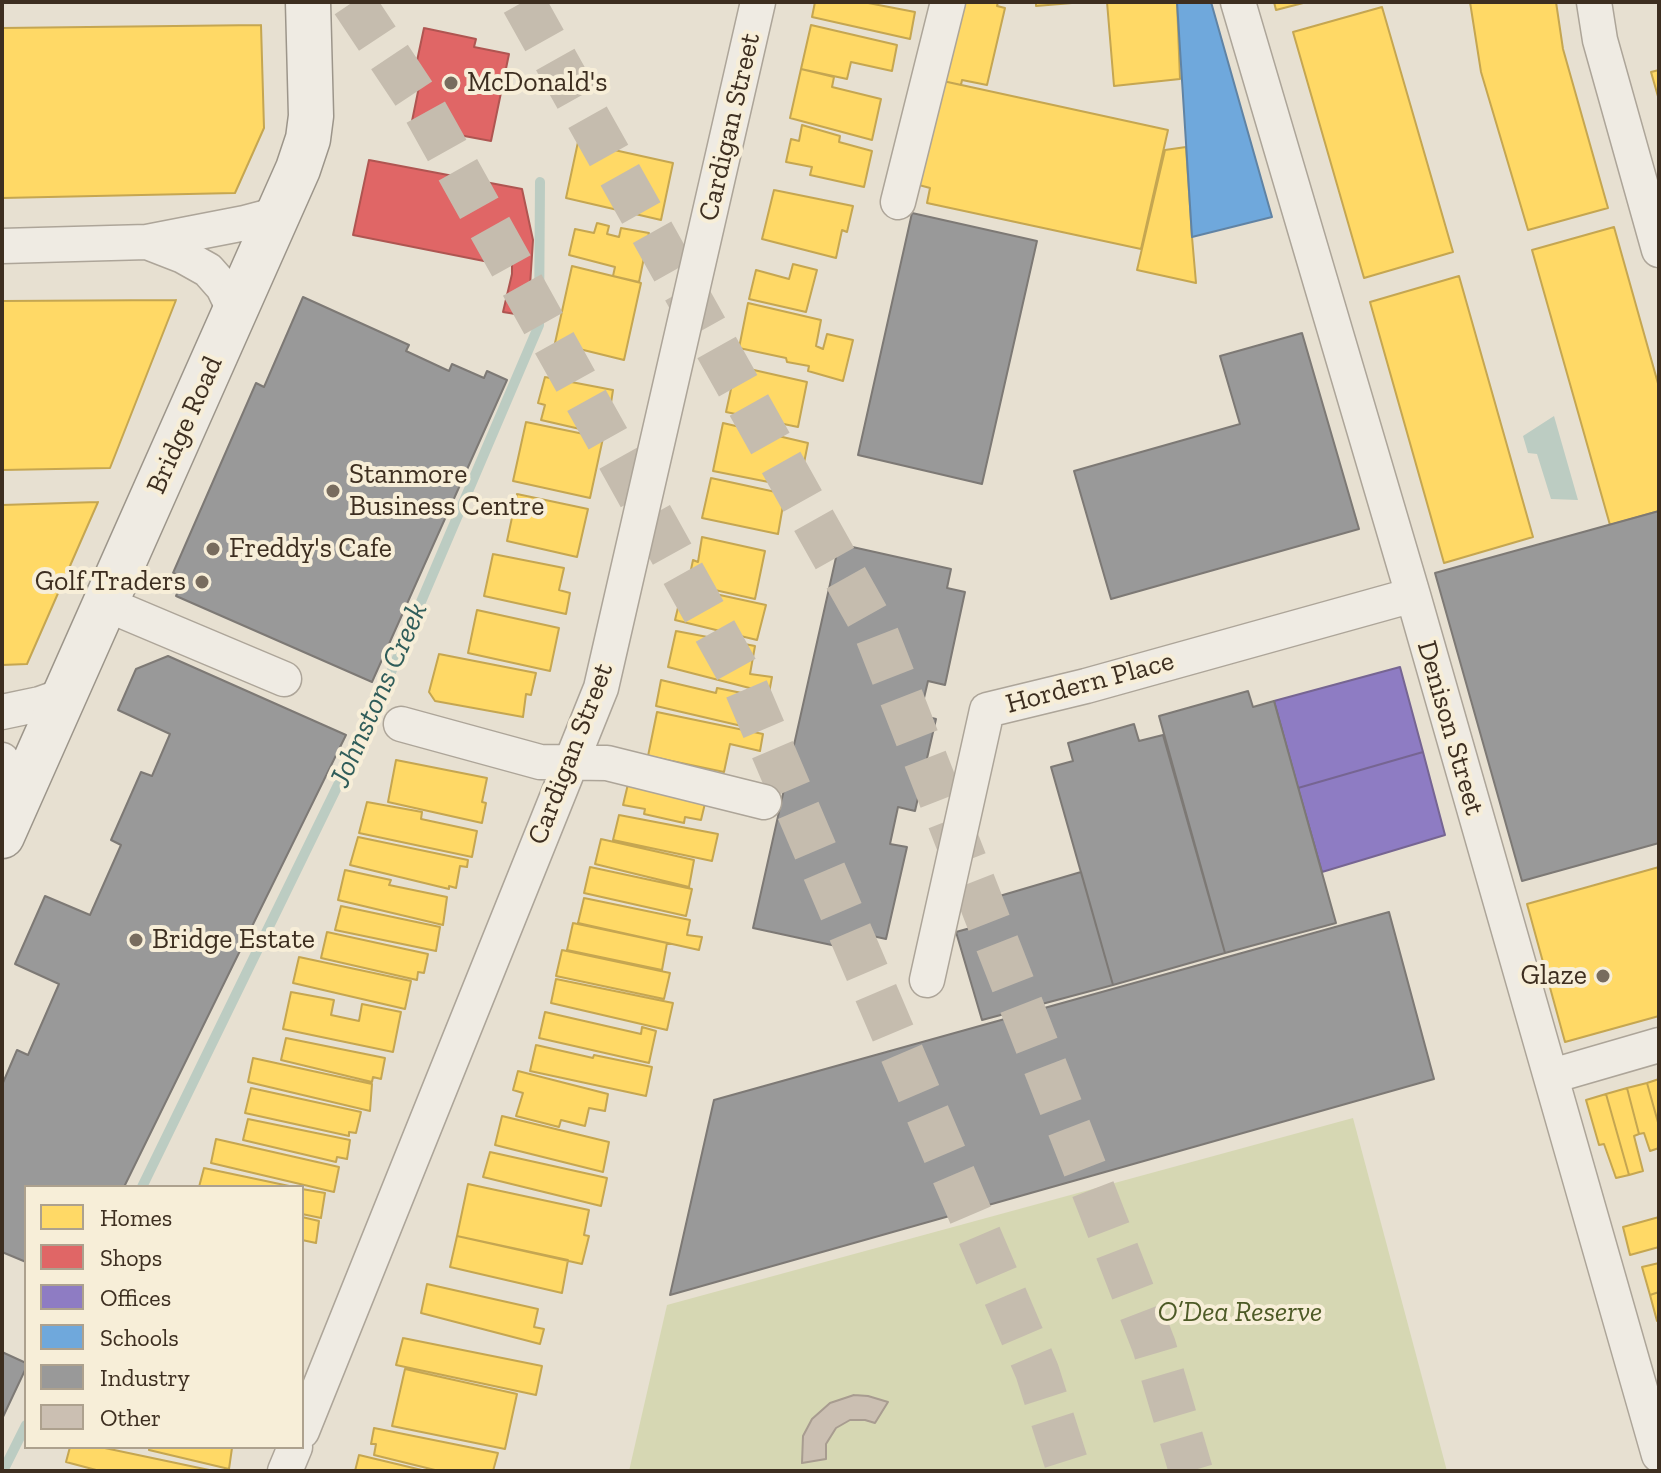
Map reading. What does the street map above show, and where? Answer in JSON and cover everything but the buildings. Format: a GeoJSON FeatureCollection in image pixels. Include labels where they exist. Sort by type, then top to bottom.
{"type":"FeatureCollection","features":[{"type":"Feature","properties":{"kind":"main road","name":"Bridge Road"},"geometry":{"type":"LineString","coordinates":[[8,798],[65,695],[298,169],[308,139],[311,116],[308,2]]}},
{"type":"Feature","properties":{"kind":"street","name":"Cardigan Street"},"geometry":{"type":"LineString","coordinates":[[304,1426],[601,688],[758,2]]}},
{"type":"Feature","properties":{"kind":"street"},"geometry":{"type":"LineString","coordinates":[[898,202],[948,2]]}},
{"type":"Feature","properties":{"kind":"street","name":"Denison Street"},"geometry":{"type":"LineString","coordinates":[[1238,2],[1413,595],[1659,1455]]}},
{"type":"Feature","properties":{"kind":"street"},"geometry":{"type":"LineString","coordinates":[[1594,2],[1600,40],[1659,250]]}},
{"type":"Feature","properties":{"kind":"street"},"geometry":{"type":"LineString","coordinates":[[2,246],[147,242],[279,214]]}},
{"type":"Feature","properties":{"kind":"street"},"geometry":{"type":"LineString","coordinates":[[147,242],[208,270],[223,287],[235,312]]}},
{"type":"Feature","properties":{"kind":"street","name":"Hordern Place"},"geometry":{"type":"LineString","coordinates":[[927,980],[987,710],[1086,686],[1413,595]]}},
{"type":"Feature","properties":{"kind":"street"},"geometry":{"type":"LineString","coordinates":[[106,604],[284,679]]}},
{"type":"Feature","properties":{"kind":"street"},"geometry":{"type":"LineString","coordinates":[[2,712],[65,695]]}},
{"type":"Feature","properties":{"kind":"street"},"geometry":{"type":"LineString","coordinates":[[401,724],[540,762],[607,763],[764,802]]}},
{"type":"Feature","properties":{"kind":"street"},"geometry":{"type":"LineString","coordinates":[[1552,1076],[1659,1045]]}},
{"type":"Feature","properties":{"kind":"street"},"geometry":{"type":"LineString","coordinates":[[285,1471],[294,1449]]}},
{"type":"Feature","properties":{"kind":"green space","name":"O’Dea Reserve"},"geometry":{"type":"Polygon","coordinates":[[[1353,1118],[1447,1471],[629,1471],[667,1305],[1353,1118]]]}},
{"type":"Feature","properties":{"kind":"shaded area"},"geometry":{"type":"Polygon","coordinates":[[[1554,416],[1578,500],[1551,499],[1537,454],[1528,453],[1523,436],[1554,416]]]}},
{"type":"Feature","properties":{"kind":"waterway","name":"Johnstons Creek"},"geometry":{"type":"LineString","coordinates":[[143,1185],[377,705],[539,325],[540,182]]}},
{"type":"Feature","properties":{"kind":"waterway","name":"Johnstons Creek"},"geometry":{"type":"LineString","coordinates":[[3,1471],[24,1429]]}},
{"type":"Feature","properties":{"kind":"tunnel"},"geometry":{"type":"LineString","coordinates":[[353,2],[424,109],[744,683],[1037,1371],[1069,1471]]}},
{"type":"Feature","properties":{"kind":"tunnel"},"geometry":{"type":"LineString","coordinates":[[523,2],[875,630],[1154,1346],[1191,1471]]}},
{"type":"Feature","properties":{"kind":"place","name":"McDonald's"},"geometry":{"type":"Point","coordinates":[451,83]}},
{"type":"Feature","properties":{"kind":"place","name":"Stanmore Business Centre"},"geometry":{"type":"Point","coordinates":[333,491]}},
{"type":"Feature","properties":{"kind":"place","name":"Freddy's Cafe"},"geometry":{"type":"Point","coordinates":[213,549]}},
{"type":"Feature","properties":{"kind":"place","name":"Golf Traders"},"geometry":{"type":"Point","coordinates":[202,582]}},
{"type":"Feature","properties":{"kind":"place","name":"Bridge Estate"},"geometry":{"type":"Point","coordinates":[136,940]}},
{"type":"Feature","properties":{"kind":"place","name":"Glaze"},"geometry":{"type":"Point","coordinates":[1603,976]}}]}
